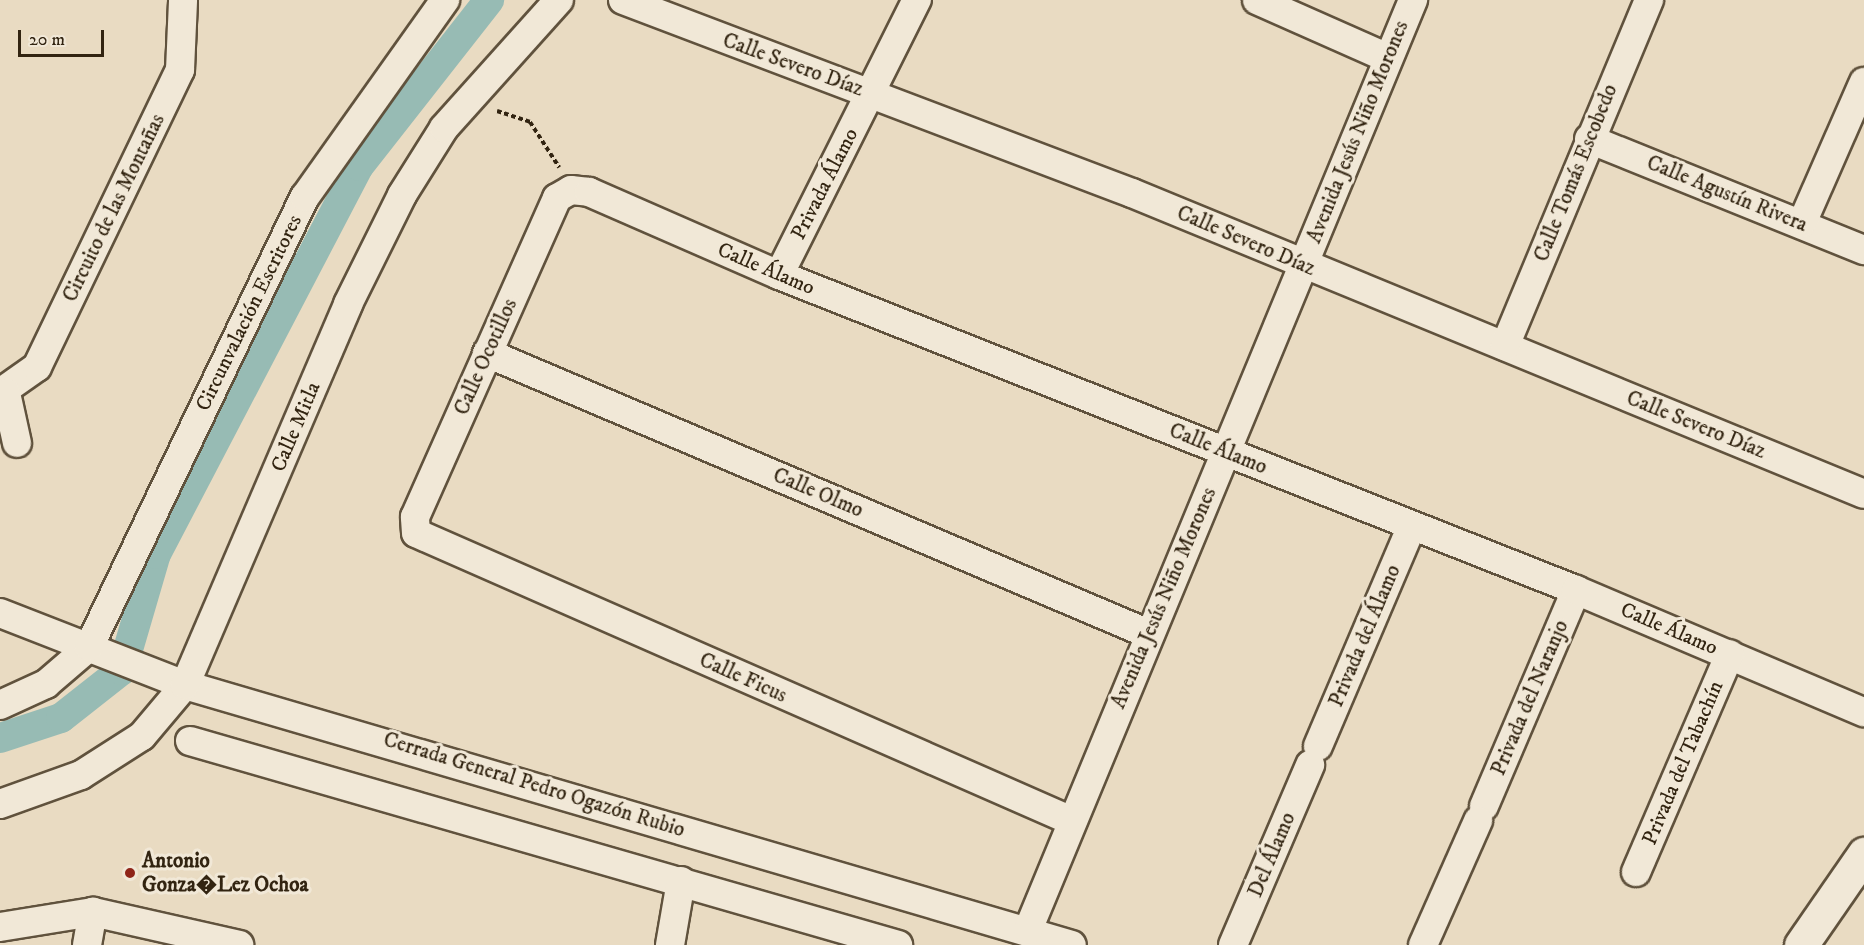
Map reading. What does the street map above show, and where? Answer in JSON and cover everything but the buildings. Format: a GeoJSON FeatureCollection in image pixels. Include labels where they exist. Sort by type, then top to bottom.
{"type":"FeatureCollection","features":[{"type":"Feature","properties":{"kind":"street","name":"Circuito de las Montañas"},"geometry":{"type":"LineString","coordinates":[[3,393],[37,367],[180,70],[183,0]]}},
{"type":"Feature","properties":{"kind":"street","name":"Circunvalación Escritores"},"geometry":{"type":"LineString","coordinates":[[100,651],[305,197],[445,0]]}},
{"type":"Feature","properties":{"kind":"street","name":"Calle Mitla"},"geometry":{"type":"LineString","coordinates":[[0,804],[81,775],[142,736],[173,680],[348,304],[402,195],[444,128],[559,0]]}},
{"type":"Feature","properties":{"kind":"street","name":"Calle Severo Díaz"},"geometry":{"type":"LineString","coordinates":[[623,0],[1132,193],[1303,266],[1505,346],[1864,494]]}},
{"type":"Feature","properties":{"kind":"street","name":"Privada Álamo"},"geometry":{"type":"LineString","coordinates":[[779,275],[917,0]]}},
{"type":"Feature","properties":{"kind":"street"},"geometry":{"type":"LineString","coordinates":[[1257,0],[1388,58]]}},
{"type":"Feature","properties":{"kind":"street","name":"Avenida Jesús Niño Morones"},"geometry":{"type":"LineString","coordinates":[[1028,930],[1413,0]]}},
{"type":"Feature","properties":{"kind":"street","name":"Calle Tomás Escobedo"},"geometry":{"type":"LineString","coordinates":[[1505,346],[1589,139],[1649,0]]}},
{"type":"Feature","properties":{"kind":"street"},"geometry":{"type":"LineString","coordinates":[[1802,224],[1864,82]]}},
{"type":"Feature","properties":{"kind":"street","name":"Calle Agustín Rivera"},"geometry":{"type":"LineString","coordinates":[[1589,139],[1864,250]]}},
{"type":"Feature","properties":{"kind":"street","name":"Calle Álamo"},"geometry":{"type":"LineString","coordinates":[[571,190],[589,192],[779,275],[1576,590],[1864,712]]}},
{"type":"Feature","properties":{"kind":"street","name":"Calle Ocotillos"},"geometry":{"type":"LineString","coordinates":[[416,533],[415,518],[487,352],[557,198],[571,190]]}},
{"type":"Feature","properties":{"kind":"street","name":"Calle Olmo"},"geometry":{"type":"LineString","coordinates":[[487,352],[1149,634]]}},
{"type":"Feature","properties":{"kind":"street"},"geometry":{"type":"LineString","coordinates":[[3,393],[18,443]]}},
{"type":"Feature","properties":{"kind":"street","name":"Privada del Álamo"},"geometry":{"type":"LineString","coordinates":[[1314,755],[1412,526]]}},
{"type":"Feature","properties":{"kind":"street","name":"Calle Ficus"},"geometry":{"type":"LineString","coordinates":[[416,533],[1072,821]]}},
{"type":"Feature","properties":{"kind":"street","name":"Privada del Naranjo"},"geometry":{"type":"LineString","coordinates":[[1423,945],[1576,590]]}},
{"type":"Feature","properties":{"kind":"street","name":"Cerrada General Pedro Ogazón Rubio"},"geometry":{"type":"LineString","coordinates":[[4,620],[100,651],[173,680],[1028,930],[1072,945]]}},
{"type":"Feature","properties":{"kind":"street"},"geometry":{"type":"LineString","coordinates":[[0,705],[46,684],[100,651]]}},
{"type":"Feature","properties":{"kind":"street","name":"Privada del Tabachín"},"geometry":{"type":"LineString","coordinates":[[1636,872],[1730,654]]}},
{"type":"Feature","properties":{"kind":"street"},"geometry":{"type":"LineString","coordinates":[[190,741],[898,945]]}},
{"type":"Feature","properties":{"kind":"street","name":"Del Álamo"},"geometry":{"type":"LineString","coordinates":[[1233,945],[1314,755]]}},
{"type":"Feature","properties":{"kind":"street"},"geometry":{"type":"LineString","coordinates":[[1801,945],[1864,854]]}},
{"type":"Feature","properties":{"kind":"street"},"geometry":{"type":"LineString","coordinates":[[670,945],[681,881]]}},
{"type":"Feature","properties":{"kind":"street"},"geometry":{"type":"LineString","coordinates":[[87,945],[93,912]]}},
{"type":"Feature","properties":{"kind":"street"},"geometry":{"type":"LineString","coordinates":[[0,927],[93,912],[239,945]]}},
{"type":"Feature","properties":{"kind":"path"},"geometry":{"type":"LineString","coordinates":[[468,101],[530,122],[571,190]]}},
{"type":"Feature","properties":{"kind":"waterway"},"geometry":{"type":"LineString","coordinates":[[0,738],[61,718],[122,670],[156,554],[359,166],[489,0]]}},
{"type":"Feature","properties":{"kind":"place","name":"Antonio Gonza�Lez Ochoa"},"geometry":{"type":"Point","coordinates":[130,873]}}]}
